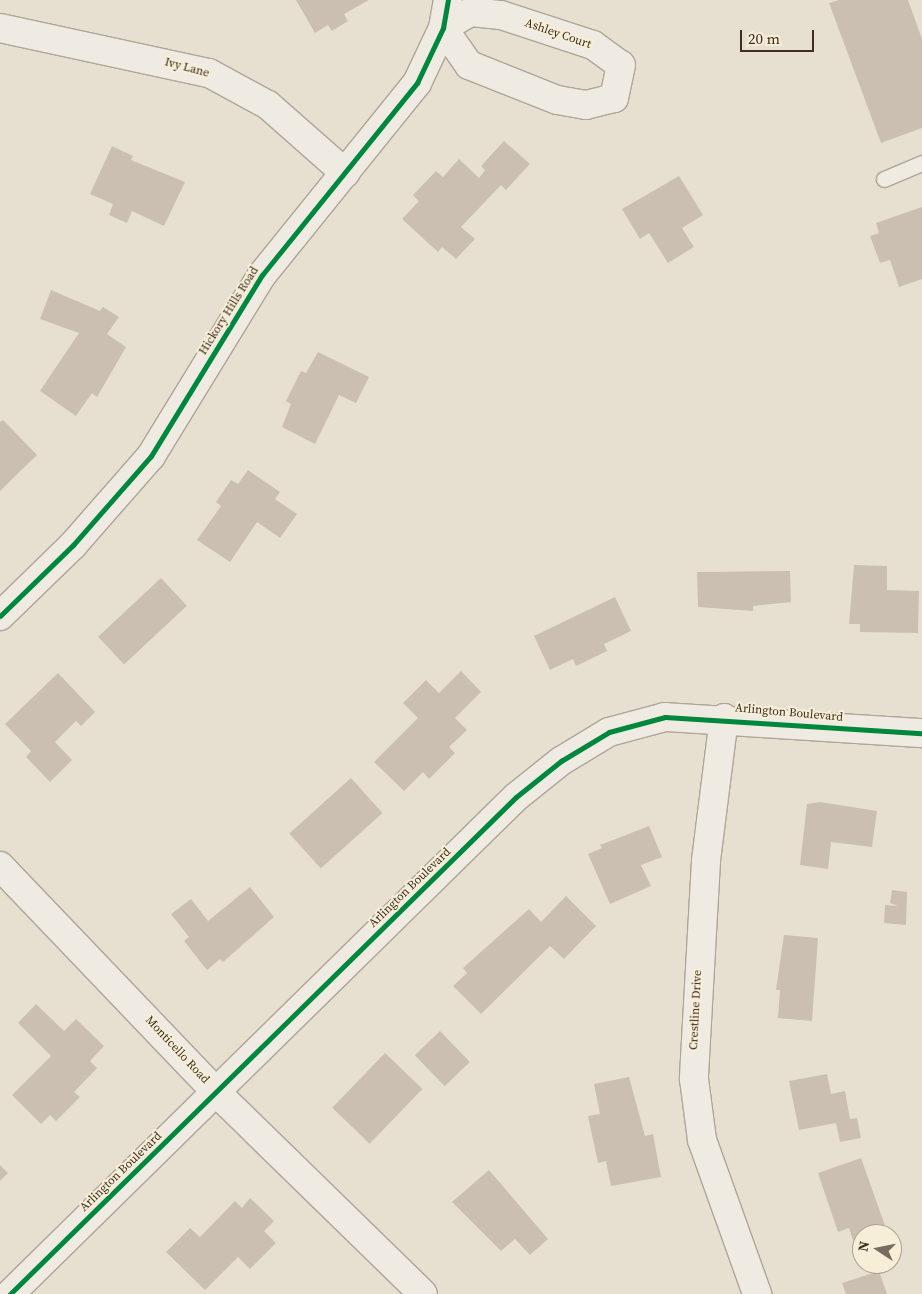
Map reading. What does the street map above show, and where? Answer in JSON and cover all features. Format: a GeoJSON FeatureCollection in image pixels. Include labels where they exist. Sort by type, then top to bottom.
{"type":"FeatureCollection","features":[{"type":"Feature","properties":{"kind":"street","name":"Hickory Hills Road"},"geometry":{"type":"LineString","coordinates":[[0,616],[73,545],[151,456],[262,275],[417,83],[443,28],[448,0]]}},
{"type":"Feature","properties":{"kind":"street","name":"Ashley Court"},"geometry":{"type":"LineString","coordinates":[[471,12],[501,15],[593,45],[621,65],[614,98],[586,104],[557,100],[500,78],[469,65],[443,28],[471,12]]}},
{"type":"Feature","properties":{"kind":"street","name":"Ivy Lane"},"geometry":{"type":"LineString","coordinates":[[0,28],[209,73],[268,105],[345,173]]}},
{"type":"Feature","properties":{"kind":"street","name":"Arlington Boulevard"},"geometry":{"type":"LineString","coordinates":[[10,1294],[516,797],[561,761],[609,732],[636,722],[665,717],[724,718],[922,733]]}},
{"type":"Feature","properties":{"kind":"street","name":"Crestline Drive"},"geometry":{"type":"LineString","coordinates":[[724,718],[706,861],[694,1079],[702,1140],[757,1294]]}},
{"type":"Feature","properties":{"kind":"street","name":"Monticello Road"},"geometry":{"type":"LineString","coordinates":[[0,866],[216,1092],[423,1294]]}},
{"type":"Feature","properties":{"kind":"lane"},"geometry":{"type":"LineString","coordinates":[[884,179],[922,163]]}},
{"type":"Feature","properties":{"kind":"building"},"geometry":{"type":"Polygon","coordinates":[[[296,0],[369,0],[344,14],[348,21],[332,31],[328,25],[315,33],[296,0]]]}},
{"type":"Feature","properties":{"kind":"building"},"geometry":{"type":"Polygon","coordinates":[[[839,0],[908,0],[922,39],[922,128],[881,143],[829,3],[839,0]]]}},
{"type":"Feature","properties":{"kind":"building"},"geometry":{"type":"Polygon","coordinates":[[[504,141],[530,164],[506,190],[501,185],[461,227],[475,239],[456,259],[442,247],[438,252],[402,219],[419,201],[413,195],[436,171],[443,177],[459,159],[479,178],[485,170],[481,166],[504,141]]]}},
{"type":"Feature","properties":{"kind":"building"},"geometry":{"type":"Polygon","coordinates":[[[112,146],[133,156],[131,160],[185,182],[164,226],[132,211],[127,223],[109,215],[113,204],[90,194],[112,146]]]}},
{"type":"Feature","properties":{"kind":"building"},"geometry":{"type":"Polygon","coordinates":[[[679,176],[703,215],[682,228],[694,247],[668,263],[649,233],[640,239],[622,209],[679,176]]]}},
{"type":"Feature","properties":{"kind":"building"},"geometry":{"type":"Polygon","coordinates":[[[922,207],[922,279],[899,287],[890,260],[880,263],[870,236],[879,233],[876,223],[922,207]]]}},
{"type":"Feature","properties":{"kind":"building"},"geometry":{"type":"Polygon","coordinates":[[[51,290],[100,311],[103,307],[119,317],[107,334],[126,347],[97,397],[92,393],[76,416],[40,391],[79,333],[40,319],[51,290]]]}},
{"type":"Feature","properties":{"kind":"building"},"geometry":{"type":"Polygon","coordinates":[[[318,352],[369,377],[356,403],[339,395],[315,444],[282,427],[291,404],[286,401],[301,371],[306,373],[318,352]]]}},
{"type":"Feature","properties":{"kind":"building"},"geometry":{"type":"Polygon","coordinates":[[[3,420],[37,455],[0,491],[0,422],[3,420]]]}},
{"type":"Feature","properties":{"kind":"building"},"geometry":{"type":"Polygon","coordinates":[[[248,470],[280,492],[275,499],[297,514],[280,538],[257,522],[230,562],[197,540],[221,506],[216,502],[231,480],[238,484],[248,470]]]}},
{"type":"Feature","properties":{"kind":"building"},"geometry":{"type":"Polygon","coordinates":[[[854,565],[887,566],[887,590],[919,591],[918,633],[860,632],[860,624],[849,624],[854,565]]]}},
{"type":"Feature","properties":{"kind":"building"},"geometry":{"type":"Polygon","coordinates":[[[790,571],[791,602],[753,606],[753,611],[698,607],[697,572],[790,571]]]}},
{"type":"Feature","properties":{"kind":"building"},"geometry":{"type":"Polygon","coordinates":[[[161,578],[187,606],[124,664],[98,637],[161,578]]]}},
{"type":"Feature","properties":{"kind":"building"},"geometry":{"type":"Polygon","coordinates":[[[615,597],[631,631],[604,644],[607,651],[576,666],[573,659],[550,670],[534,636],[615,597]]]}},
{"type":"Feature","properties":{"kind":"building"},"geometry":{"type":"Polygon","coordinates":[[[461,671],[481,692],[455,718],[467,730],[449,747],[455,753],[429,779],[423,772],[404,791],[374,762],[418,718],[403,703],[426,680],[439,693],[461,671]]]}},
{"type":"Feature","properties":{"kind":"building"},"geometry":{"type":"Polygon","coordinates":[[[58,673],[95,712],[81,726],[76,721],[55,742],[72,760],[50,782],[26,757],[31,751],[5,724],[58,673]]]}},
{"type":"Feature","properties":{"kind":"building"},"geometry":{"type":"Polygon","coordinates":[[[351,778],[382,813],[321,868],[289,834],[351,778]]]}},
{"type":"Feature","properties":{"kind":"building"},"geometry":{"type":"Polygon","coordinates":[[[820,802],[877,811],[872,847],[831,842],[828,869],[800,865],[807,804],[820,802]]]}},
{"type":"Feature","properties":{"kind":"building"},"geometry":{"type":"Polygon","coordinates":[[[649,826],[662,857],[641,865],[651,886],[610,904],[588,854],[602,848],[600,845],[649,826]]]}},
{"type":"Feature","properties":{"kind":"building"},"geometry":{"type":"Polygon","coordinates":[[[250,887],[274,917],[223,962],[220,959],[207,970],[184,941],[189,937],[171,914],[191,899],[208,921],[250,887]]]}},
{"type":"Feature","properties":{"kind":"building"},"geometry":{"type":"Polygon","coordinates":[[[892,890],[907,892],[906,925],[884,923],[885,905],[898,906],[890,903],[892,890]]]}},
{"type":"Feature","properties":{"kind":"building"},"geometry":{"type":"Polygon","coordinates":[[[566,896],[596,926],[564,959],[550,946],[481,1014],[453,986],[467,973],[463,968],[529,909],[541,922],[566,896]]]}},
{"type":"Feature","properties":{"kind":"building"},"geometry":{"type":"Polygon","coordinates":[[[784,935],[818,938],[812,1021],[778,1018],[780,990],[776,990],[784,935]]]}},
{"type":"Feature","properties":{"kind":"building"},"geometry":{"type":"Polygon","coordinates":[[[36,1004],[64,1031],[76,1019],[104,1046],[90,1061],[97,1068],[74,1092],[80,1097],[56,1121],[50,1115],[41,1124],[12,1095],[51,1056],[18,1023],[36,1004]]]}},
{"type":"Feature","properties":{"kind":"building"},"geometry":{"type":"Polygon","coordinates":[[[440,1031],[470,1062],[445,1086],[415,1055],[440,1031]]]}},
{"type":"Feature","properties":{"kind":"building"},"geometry":{"type":"Polygon","coordinates":[[[385,1053],[422,1089],[370,1144],[332,1108],[385,1053]]]}},
{"type":"Feature","properties":{"kind":"building"},"geometry":{"type":"Polygon","coordinates":[[[827,1074],[831,1094],[845,1091],[850,1119],[857,1118],[861,1138],[840,1142],[836,1123],[799,1130],[789,1081],[827,1074]]]}},
{"type":"Feature","properties":{"kind":"building"},"geometry":{"type":"Polygon","coordinates":[[[629,1077],[645,1136],[653,1134],[661,1177],[611,1186],[606,1161],[598,1163],[588,1116],[600,1114],[594,1084],[629,1077]]]}},
{"type":"Feature","properties":{"kind":"building"},"geometry":{"type":"Polygon","coordinates":[[[861,1158],[884,1224],[852,1224],[852,1237],[849,1228],[838,1232],[818,1173],[861,1158]]]}},
{"type":"Feature","properties":{"kind":"building"},"geometry":{"type":"Polygon","coordinates":[[[0,1165],[8,1173],[0,1181],[0,1165]]]}},
{"type":"Feature","properties":{"kind":"building"},"geometry":{"type":"Polygon","coordinates":[[[489,1170],[548,1239],[530,1255],[515,1239],[501,1251],[452,1202],[489,1170]]]}},
{"type":"Feature","properties":{"kind":"building"},"geometry":{"type":"Polygon","coordinates":[[[250,1198],[274,1221],[264,1231],[276,1243],[250,1269],[238,1257],[205,1290],[166,1252],[190,1228],[200,1237],[235,1201],[242,1208],[250,1198]]]}},
{"type":"Feature","properties":{"kind":"building"},"geometry":{"type":"Polygon","coordinates":[[[870,1274],[880,1274],[887,1294],[846,1294],[842,1283],[870,1274]]]}},
{"type":"Feature","properties":{"kind":"cycle path"},"geometry":{"type":"LineString","coordinates":[[0,616],[73,545],[151,456],[262,275],[417,83],[443,28],[448,0]]}},
{"type":"Feature","properties":{"kind":"cycle path"},"geometry":{"type":"LineString","coordinates":[[10,1294],[516,797],[561,761],[609,732],[665,717],[922,733]]}}]}
